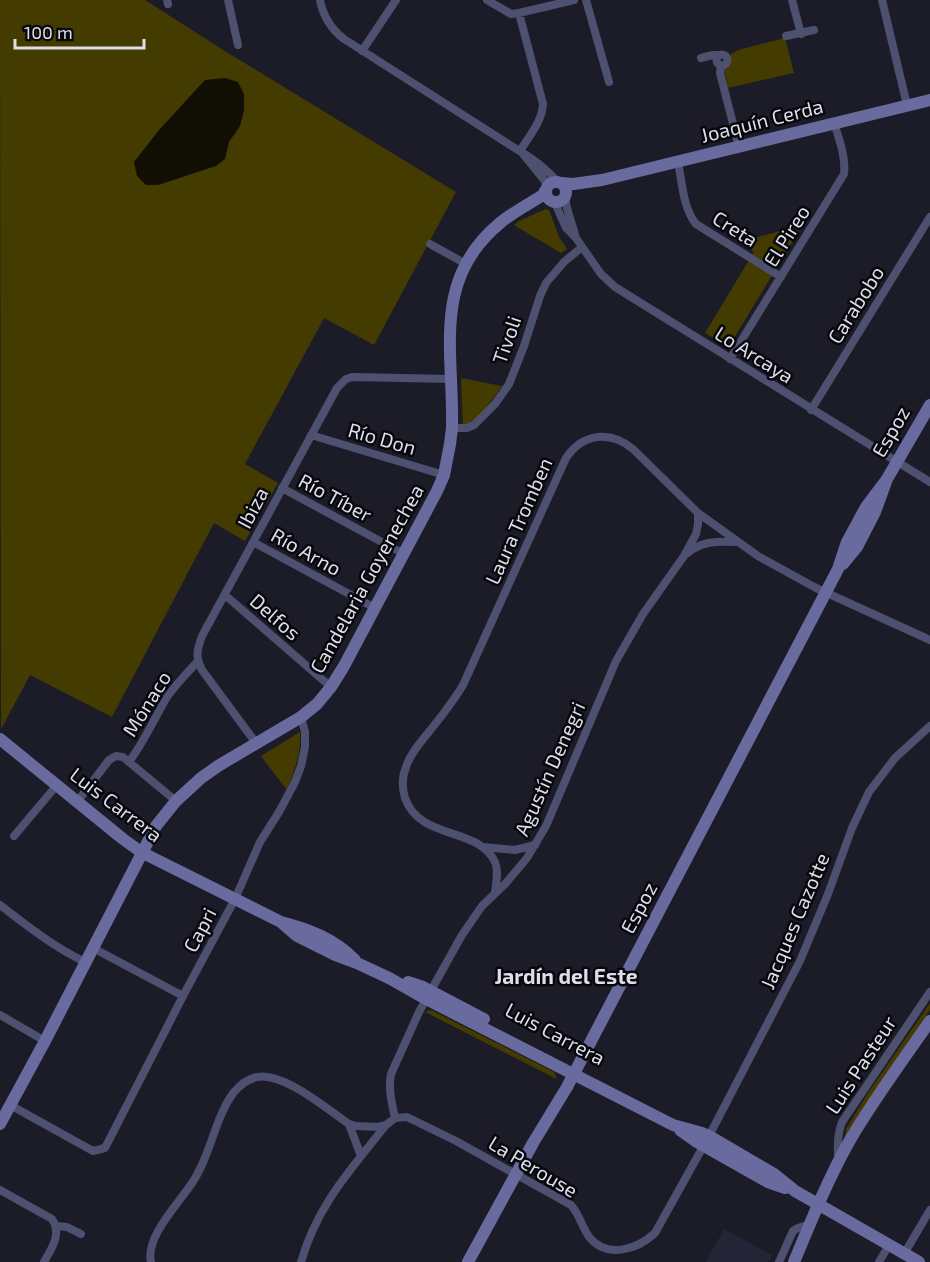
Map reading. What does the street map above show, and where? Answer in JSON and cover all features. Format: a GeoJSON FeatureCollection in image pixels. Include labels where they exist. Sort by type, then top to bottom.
{"type":"FeatureCollection","features":[{"type":"Feature","properties":{"kind":"street"},"geometry":{"type":"LineString","coordinates":[[228,0],[238,45]]}},
{"type":"Feature","properties":{"kind":"street","name":"Lo Arcaya"},"geometry":{"type":"LineString","coordinates":[[320,0],[324,15],[344,39],[521,151],[556,192],[566,228],[576,238],[601,274],[615,287],[930,482]]}},
{"type":"Feature","properties":{"kind":"street"},"geometry":{"type":"LineString","coordinates":[[362,51],[396,0]]}},
{"type":"Feature","properties":{"kind":"street"},"geometry":{"type":"LineString","coordinates":[[487,0],[511,14],[574,0]]}},
{"type":"Feature","properties":{"kind":"street"},"geometry":{"type":"LineString","coordinates":[[586,0],[609,82]]}},
{"type":"Feature","properties":{"kind":"street"},"geometry":{"type":"LineString","coordinates":[[792,0],[801,34]]}},
{"type":"Feature","properties":{"kind":"street"},"geometry":{"type":"LineString","coordinates":[[882,0],[906,105]]}},
{"type":"Feature","properties":{"kind":"street"},"geometry":{"type":"LineString","coordinates":[[519,13],[543,104],[538,122],[521,151]]}},
{"type":"Feature","properties":{"kind":"street"},"geometry":{"type":"LineString","coordinates":[[786,36],[814,30]]}},
{"type":"Feature","properties":{"kind":"street"},"geometry":{"type":"LineString","coordinates":[[701,58],[725,55],[728,59],[726,64],[721,65],[720,74],[739,147]]}},
{"type":"Feature","properties":{"kind":"street","name":"Joaquín Cerda"},"geometry":{"type":"LineString","coordinates":[[556,192],[573,184],[602,180],[930,100]]}},
{"type":"Feature","properties":{"kind":"street","name":"El Pireo"},"geometry":{"type":"LineString","coordinates":[[730,359],[844,174],[845,166],[834,123]]}},
{"type":"Feature","properties":{"kind":"street","name":"Creta"},"geometry":{"type":"LineString","coordinates":[[678,162],[690,217],[696,224],[781,277]]}},
{"type":"Feature","properties":{"kind":"street","name":"Candelaria Goyenechea"},"geometry":{"type":"LineString","coordinates":[[0,1121],[45,1041],[156,826],[176,801],[201,778],[301,717],[317,704],[344,666],[444,475],[452,428],[449,332],[451,309],[466,264],[490,232],[500,223],[543,195],[556,192]]}},
{"type":"Feature","properties":{"kind":"street","name":"Carabobo"},"geometry":{"type":"LineString","coordinates":[[811,410],[930,217]]}},
{"type":"Feature","properties":{"kind":"street"},"geometry":{"type":"LineString","coordinates":[[430,244],[466,264]]}},
{"type":"Feature","properties":{"kind":"street","name":"Tivoli"},"geometry":{"type":"LineString","coordinates":[[452,428],[467,428],[474,425],[483,418],[502,395],[517,366],[546,283],[564,262],[582,247]]}},
{"type":"Feature","properties":{"kind":"street","name":"Ibiza"},"geometry":{"type":"LineString","coordinates":[[198,661],[197,650],[202,636],[337,387],[352,377],[451,380]]}},
{"type":"Feature","properties":{"kind":"street","name":"Espoz"},"geometry":{"type":"LineString","coordinates":[[468,1262],[537,1134],[565,1091],[571,1068],[838,569],[857,547],[875,512],[887,479],[930,405]]}},
{"type":"Feature","properties":{"kind":"street","name":"Río Don"},"geometry":{"type":"LineString","coordinates":[[311,435],[444,475]]}},
{"type":"Feature","properties":{"kind":"street","name":"Laura Tromben"},"geometry":{"type":"LineString","coordinates":[[537,844],[509,850],[480,846],[433,827],[416,816],[409,807],[402,783],[409,759],[455,698],[471,670],[566,458],[575,447],[591,438],[608,437],[621,441],[633,449],[698,513],[737,542],[826,593]]}},
{"type":"Feature","properties":{"kind":"street","name":"Río Tíber"},"geometry":{"type":"LineString","coordinates":[[282,488],[404,554]]}},
{"type":"Feature","properties":{"kind":"street","name":"Agustín Denegri"},"geometry":{"type":"LineString","coordinates":[[395,1118],[389,1081],[428,995],[467,927],[482,906],[517,871],[537,844],[616,661],[652,599],[684,556],[696,534],[698,513]]}},
{"type":"Feature","properties":{"kind":"street","name":"Río Arno"},"geometry":{"type":"LineString","coordinates":[[253,542],[375,608]]}},
{"type":"Feature","properties":{"kind":"street","name":"Agustín Denegri"},"geometry":{"type":"LineString","coordinates":[[684,556],[693,548],[705,543],[737,542]]}},
{"type":"Feature","properties":{"kind":"street"},"geometry":{"type":"LineString","coordinates":[[826,593],[930,640]]}},
{"type":"Feature","properties":{"kind":"street","name":"Delfos"},"geometry":{"type":"LineString","coordinates":[[225,595],[331,687]]}},
{"type":"Feature","properties":{"kind":"street"},"geometry":{"type":"LineString","coordinates":[[198,661],[202,670],[256,743]]}},
{"type":"Feature","properties":{"kind":"street","name":"Mónaco"},"geometry":{"type":"LineString","coordinates":[[77,802],[112,757],[119,756],[129,762],[140,747],[168,696],[198,661]]}},
{"type":"Feature","properties":{"kind":"street","name":"Capri"},"geometry":{"type":"LineString","coordinates":[[10,1105],[93,1151],[105,1148],[235,899],[260,842],[288,796],[304,757],[305,740],[301,717]]}},
{"type":"Feature","properties":{"kind":"street","name":"Jacques Cazotte"},"geometry":{"type":"LineString","coordinates":[[706,1141],[800,961],[868,792],[895,758],[930,726]]}},
{"type":"Feature","properties":{"kind":"street","name":"Luis Carrera"},"geometry":{"type":"LineString","coordinates":[[0,739],[141,852],[281,922],[304,928],[342,947],[359,964],[428,995],[571,1068],[613,1086],[633,1104],[674,1125],[702,1133],[706,1141],[774,1174],[795,1191],[818,1205],[919,1262]]}},
{"type":"Feature","properties":{"kind":"street"},"geometry":{"type":"LineString","coordinates":[[129,762],[176,801]]}},
{"type":"Feature","properties":{"kind":"street"},"geometry":{"type":"LineString","coordinates":[[14,836],[57,785]]}},
{"type":"Feature","properties":{"kind":"street"},"geometry":{"type":"LineString","coordinates":[[480,846],[489,854],[496,866],[495,893]]}},
{"type":"Feature","properties":{"kind":"street"},"geometry":{"type":"LineString","coordinates":[[0,904],[36,933],[85,962]]}},
{"type":"Feature","properties":{"kind":"street"},"geometry":{"type":"LineString","coordinates":[[93,948],[183,996]]}},
{"type":"Feature","properties":{"kind":"street","name":"Luis Pasteur"},"geometry":{"type":"LineString","coordinates":[[838,1163],[838,1139],[842,1122],[930,992]]}},
{"type":"Feature","properties":{"kind":"street"},"geometry":{"type":"LineString","coordinates":[[0,1015],[45,1041]]}},
{"type":"Feature","properties":{"kind":"street"},"geometry":{"type":"LineString","coordinates":[[794,1262],[838,1163],[869,1110],[930,1021]]}},
{"type":"Feature","properties":{"kind":"street"},"geometry":{"type":"LineString","coordinates":[[151,1262],[151,1251],[156,1234],[200,1170],[225,1107],[232,1094],[241,1085],[258,1077],[276,1078],[294,1086],[349,1124],[370,1127],[386,1125]]}},
{"type":"Feature","properties":{"kind":"street"},"geometry":{"type":"LineString","coordinates":[[301,1262],[313,1229],[330,1196],[386,1125],[395,1118]]}},
{"type":"Feature","properties":{"kind":"street","name":"La Perouse"},"geometry":{"type":"LineString","coordinates":[[395,1118],[413,1120],[456,1141],[571,1205],[580,1217],[590,1238],[608,1249],[616,1250],[643,1243],[655,1233],[706,1141]]}},
{"type":"Feature","properties":{"kind":"street"},"geometry":{"type":"LineString","coordinates":[[349,1124],[362,1156]]}},
{"type":"Feature","properties":{"kind":"street"},"geometry":{"type":"LineString","coordinates":[[0,1190],[52,1219],[56,1226],[56,1238],[44,1262]]}},
{"type":"Feature","properties":{"kind":"street"},"geometry":{"type":"LineString","coordinates":[[904,1254],[930,1210]]}},
{"type":"Feature","properties":{"kind":"street"},"geometry":{"type":"LineString","coordinates":[[779,1262],[793,1231],[810,1224]]}},
{"type":"Feature","properties":{"kind":"street"},"geometry":{"type":"LineString","coordinates":[[56,1226],[67,1227],[81,1234]]}},
{"type":"Feature","properties":{"kind":"street"},"geometry":{"type":"LineString","coordinates":[[879,1262],[889,1245]]}},
{"type":"Feature","properties":{"kind":"shaded area"},"geometry":{"type":"Polygon","coordinates":[[[0,0],[145,0],[456,192],[374,345],[324,318],[245,464],[278,483],[245,541],[214,523],[112,717],[30,675],[1,729],[0,0]]]}},
{"type":"Feature","properties":{"kind":"shaded area"},"geometry":{"type":"Polygon","coordinates":[[[785,38],[794,73],[728,88],[724,70],[730,62],[731,54],[738,50],[785,38]]]}},
{"type":"Feature","properties":{"kind":"shaded area"},"geometry":{"type":"Polygon","coordinates":[[[225,78],[238,82],[244,94],[244,110],[240,126],[229,142],[225,159],[216,166],[158,185],[146,185],[137,176],[134,162],[159,130],[205,80],[225,78]]]}},
{"type":"Feature","properties":{"kind":"shaded area"},"geometry":{"type":"Polygon","coordinates":[[[546,209],[549,210],[559,237],[567,249],[561,253],[514,225],[546,209]]]}},
{"type":"Feature","properties":{"kind":"shaded area"},"geometry":{"type":"Polygon","coordinates":[[[794,227],[799,231],[731,343],[726,345],[705,333],[754,252],[740,242],[794,227]]]}},
{"type":"Feature","properties":{"kind":"shaded area"},"geometry":{"type":"Polygon","coordinates":[[[461,378],[502,386],[482,414],[463,428],[461,378]]]}},
{"type":"Feature","properties":{"kind":"shaded area"},"geometry":{"type":"Polygon","coordinates":[[[300,732],[298,755],[287,790],[261,756],[300,732]]]}},
{"type":"Feature","properties":{"kind":"shaded area"},"geometry":{"type":"Polygon","coordinates":[[[930,1003],[930,1010],[845,1137],[846,1129],[868,1093],[930,1003]]]}},
{"type":"Feature","properties":{"kind":"shaded area"},"geometry":{"type":"Polygon","coordinates":[[[430,1010],[554,1072],[557,1079],[425,1012],[430,1010]]]}},
{"type":"Feature","properties":{"kind":"shaded area"},"geometry":{"type":"Polygon","coordinates":[[[724,1229],[772,1255],[768,1262],[706,1262],[724,1229]]]}},
{"type":"Feature","properties":{"kind":"district","name":"Jardín del Este"},"geometry":{"type":"Point","coordinates":[566,977]}}]}
